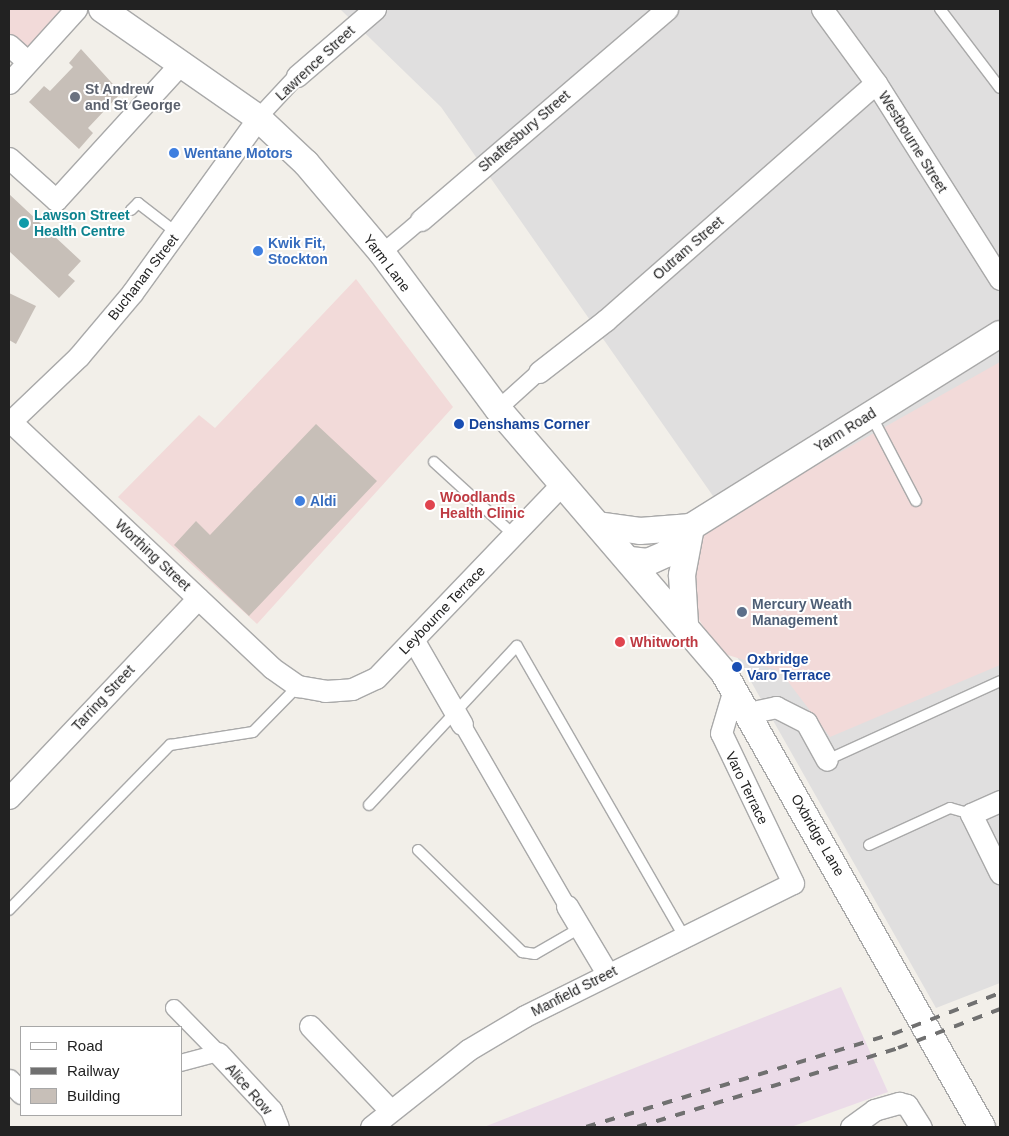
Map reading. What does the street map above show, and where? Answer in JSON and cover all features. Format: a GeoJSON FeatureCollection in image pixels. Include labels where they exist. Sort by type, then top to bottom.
{"type":"FeatureCollection","features":[{"type":"Feature","properties":{"kind":"street"},"geometry":{"type":"LineString","coordinates":[[9,83],[76,9]]}},
{"type":"Feature","properties":{"kind":"street","name":"Yarm Lane"},"geometry":{"type":"LineString","coordinates":[[102,9],[182,62],[258,118],[306,163],[382,253],[498,408],[562,484],[630,560]]}},
{"type":"Feature","properties":{"kind":"street","name":"Lawrence Street"},"geometry":{"type":"LineString","coordinates":[[258,118],[296,76],[375,9]]}},
{"type":"Feature","properties":{"kind":"street","name":"Shaftesbury Street"},"geometry":{"type":"LineString","coordinates":[[382,253],[667,9]]}},
{"type":"Feature","properties":{"kind":"street","name":"Westbourne Street"},"geometry":{"type":"LineString","coordinates":[[822,9],[876,84],[1000,279]]}},
{"type":"Feature","properties":{"kind":"street"},"geometry":{"type":"LineString","coordinates":[[9,45],[28,62]]}},
{"type":"Feature","properties":{"kind":"street"},"geometry":{"type":"LineString","coordinates":[[9,158],[56,200],[182,62]]}},
{"type":"Feature","properties":{"kind":"street","name":"Outram Street"},"geometry":{"type":"LineString","coordinates":[[498,408],[539,372],[606,320],[876,84]]}},
{"type":"Feature","properties":{"kind":"street","name":"Buchanan Street"},"geometry":{"type":"LineString","coordinates":[[9,422],[79,356],[177,233],[258,118]]}},
{"type":"Feature","properties":{"kind":"street","name":"Yarm Road"},"geometry":{"type":"LineString","coordinates":[[630,560],[648,562],[666,554],[691,527],[871,414],[999,338]]}},
{"type":"Feature","properties":{"kind":"street","name":"Worthing Street"},"geometry":{"type":"LineString","coordinates":[[9,422],[272,668],[298,686]]}},
{"type":"Feature","properties":{"kind":"street","name":"Leybourne Terrace"},"geometry":{"type":"LineString","coordinates":[[298,686],[325,691],[352,690],[376,678],[414,641],[562,484]]}},
{"type":"Feature","properties":{"kind":"street","name":"Yarm Road"},"geometry":{"type":"LineString","coordinates":[[598,525],[640,531],[691,527]]}},
{"type":"Feature","properties":{"kind":"street"},"geometry":{"type":"LineString","coordinates":[[685,624],[682,575],[691,527]]}},
{"type":"Feature","properties":{"kind":"street","name":"Oxbridge Lane"},"geometry":{"type":"LineString","coordinates":[[630,560],[685,624],[734,690],[982,1127]]}},
{"type":"Feature","properties":{"kind":"street","name":"Tarring Street"},"geometry":{"type":"LineString","coordinates":[[9,798],[198,598]]}},
{"type":"Feature","properties":{"kind":"street"},"geometry":{"type":"LineString","coordinates":[[414,641],[607,973]]}},
{"type":"Feature","properties":{"kind":"street","name":"Varo Terrace"},"geometry":{"type":"LineString","coordinates":[[734,690],[721,733],[793,883]]}},
{"type":"Feature","properties":{"kind":"street"},"geometry":{"type":"LineString","coordinates":[[748,713],[776,707],[806,722],[826,760]]}},
{"type":"Feature","properties":{"kind":"street"},"geometry":{"type":"LineString","coordinates":[[1000,801],[970,814],[1000,875]]}},
{"type":"Feature","properties":{"kind":"street","name":"Manfield Street"},"geometry":{"type":"LineString","coordinates":[[371,1127],[468,1050],[607,973],[793,883]]}},
{"type":"Feature","properties":{"kind":"street"},"geometry":{"type":"LineString","coordinates":[[174,1008],[218,1053],[182,1063]]}},
{"type":"Feature","properties":{"kind":"street"},"geometry":{"type":"LineString","coordinates":[[310,1026],[391,1111]]}},
{"type":"Feature","properties":{"kind":"street","name":"Alice Row"},"geometry":{"type":"LineString","coordinates":[[218,1053],[271,1110],[278,1127]]}},
{"type":"Feature","properties":{"kind":"street"},"geometry":{"type":"LineString","coordinates":[[9,1080],[20,1092]]}},
{"type":"Feature","properties":{"kind":"street"},"geometry":{"type":"LineString","coordinates":[[851,1127],[886,1104],[907,1105],[921,1127]]}},
{"type":"Feature","properties":{"kind":"lane"},"geometry":{"type":"LineString","coordinates":[[940,9],[1000,88]]}},
{"type":"Feature","properties":{"kind":"lane"},"geometry":{"type":"LineString","coordinates":[[131,210],[138,203],[177,233]]}},
{"type":"Feature","properties":{"kind":"lane"},"geometry":{"type":"LineString","coordinates":[[871,414],[916,501]]}},
{"type":"Feature","properties":{"kind":"lane"},"geometry":{"type":"LineString","coordinates":[[434,462],[514,535]]}},
{"type":"Feature","properties":{"kind":"lane"},"geometry":{"type":"LineString","coordinates":[[369,805],[459,719],[517,646],[684,936]]}},
{"type":"Feature","properties":{"kind":"lane"},"geometry":{"type":"LineString","coordinates":[[826,760],[1000,681]]}},
{"type":"Feature","properties":{"kind":"lane"},"geometry":{"type":"LineString","coordinates":[[9,910],[170,745],[253,732],[298,686]]}},
{"type":"Feature","properties":{"kind":"lane"},"geometry":{"type":"LineString","coordinates":[[869,846],[950,808],[970,814]]}},
{"type":"Feature","properties":{"kind":"lane"},"geometry":{"type":"LineString","coordinates":[[418,850],[522,952],[535,954],[580,928]]}},
{"type":"Feature","properties":{"kind":"shaded area"},"geometry":{"type":"Polygon","coordinates":[[[9,9],[65,9],[14,62],[9,57],[9,9]]]}},
{"type":"Feature","properties":{"kind":"shaded area"},"geometry":{"type":"Polygon","coordinates":[[[340,9],[1000,9],[1000,983],[936,1008],[736,655],[727,516],[441,107],[340,9]]]}},
{"type":"Feature","properties":{"kind":"shaded area"},"geometry":{"type":"Polygon","coordinates":[[[356,279],[453,407],[257,624],[118,497],[199,415],[215,428],[356,279]]]}},
{"type":"Feature","properties":{"kind":"shaded area"},"geometry":{"type":"Polygon","coordinates":[[[1000,362],[1000,665],[830,737],[780,671],[718,652],[664,559],[727,516],[1000,362]]]}},
{"type":"Feature","properties":{"kind":"shaded area"},"geometry":{"type":"Polygon","coordinates":[[[841,987],[888,1092],[791,1127],[484,1127],[841,987]]]}},
{"type":"Feature","properties":{"kind":"building","name":"St Andrew and St George"},"geometry":{"type":"Polygon","coordinates":[[[81,49],[121,93],[88,128],[93,133],[79,149],[29,102],[44,86],[50,91],[73,67],[69,63],[81,49]]]}},
{"type":"Feature","properties":{"kind":"building","name":"Lawson Street Health Centre"},"geometry":{"type":"Polygon","coordinates":[[[9,194],[81,261],[68,275],[75,281],[59,298],[9,251],[9,194]]]}},
{"type":"Feature","properties":{"kind":"building"},"geometry":{"type":"Polygon","coordinates":[[[9,293],[36,306],[16,344],[9,340],[9,293]]]}},
{"type":"Feature","properties":{"kind":"building","name":"Aldi"},"geometry":{"type":"Polygon","coordinates":[[[316,424],[377,481],[249,616],[174,545],[196,521],[210,535],[316,424]]]}},
{"type":"Feature","properties":{"kind":"railway"},"geometry":{"type":"LineString","coordinates":[[586,1127],[893,1034],[1000,993]]}},
{"type":"Feature","properties":{"kind":"railway"},"geometry":{"type":"LineString","coordinates":[[637,1127],[898,1048],[1000,1009]]}},
{"type":"Feature","properties":{"kind":"place","name":"St Andrew and St George"},"geometry":{"type":"Point","coordinates":[75,97]}},
{"type":"Feature","properties":{"kind":"place","name":"Wentane Motors"},"geometry":{"type":"Point","coordinates":[174,153]}},
{"type":"Feature","properties":{"kind":"place","name":"Lawson Street Health Centre"},"geometry":{"type":"Point","coordinates":[24,223]}},
{"type":"Feature","properties":{"kind":"place","name":"Kwik Fit, Stockton"},"geometry":{"type":"Point","coordinates":[258,251]}},
{"type":"Feature","properties":{"kind":"place","name":"Denshams Corner"},"geometry":{"type":"Point","coordinates":[459,424]}},
{"type":"Feature","properties":{"kind":"place","name":"Aldi"},"geometry":{"type":"Point","coordinates":[300,501]}},
{"type":"Feature","properties":{"kind":"place","name":"Woodlands Health Clinic"},"geometry":{"type":"Point","coordinates":[430,505]}},
{"type":"Feature","properties":{"kind":"place","name":"Mercury Weath Management"},"geometry":{"type":"Point","coordinates":[742,612]}},
{"type":"Feature","properties":{"kind":"place","name":"Whitworth"},"geometry":{"type":"Point","coordinates":[620,642]}},
{"type":"Feature","properties":{"kind":"place","name":"Oxbridge Varo Terrace"},"geometry":{"type":"Point","coordinates":[737,667]}}]}
